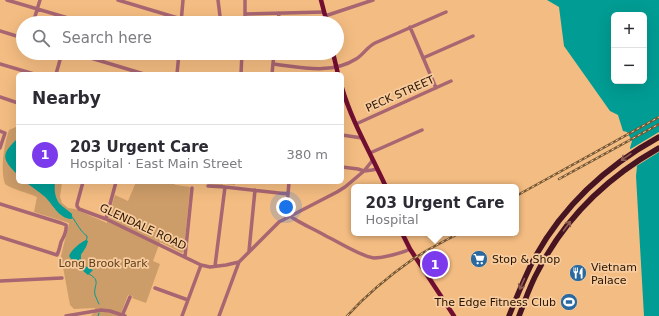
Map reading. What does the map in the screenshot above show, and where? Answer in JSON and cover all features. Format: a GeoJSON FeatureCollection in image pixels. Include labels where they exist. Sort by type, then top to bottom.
{"type":"FeatureCollection","features":[{"type":"Feature","properties":{"kind":"highway"},"geometry":{"type":"LineString","coordinates":[[509,316],[523,282],[537,254],[562,217],[590,187],[608,171],[638,149],[659,137]]}},
{"type":"Feature","properties":{"kind":"highway"},"geometry":{"type":"LineString","coordinates":[[519,316],[534,278],[545,258],[572,220],[608,183],[628,167],[659,148]]}},
{"type":"Feature","properties":{"kind":"main road"},"geometry":{"type":"LineString","coordinates":[[321,0],[324,14]]}},
{"type":"Feature","properties":{"kind":"main road"},"geometry":{"type":"LineString","coordinates":[[335,60],[338,72]]}},
{"type":"Feature","properties":{"kind":"main road"},"geometry":{"type":"LineString","coordinates":[[344,100],[384,184]]}},
{"type":"Feature","properties":{"kind":"main road"},"geometry":{"type":"LineString","coordinates":[[404,236],[410,249],[454,316]]}},
{"type":"Feature","properties":{"kind":"street"},"geometry":{"type":"LineString","coordinates":[[7,0],[62,16]]}},
{"type":"Feature","properties":{"kind":"street"},"geometry":{"type":"LineString","coordinates":[[36,16],[40,0]]}},
{"type":"Feature","properties":{"kind":"street"},"geometry":{"type":"LineString","coordinates":[[118,0],[166,16]]}},
{"type":"Feature","properties":{"kind":"street"},"geometry":{"type":"LineString","coordinates":[[181,16],[183,0]]}},
{"type":"Feature","properties":{"kind":"street"},"geometry":{"type":"LineString","coordinates":[[218,0],[220,16]]}},
{"type":"Feature","properties":{"kind":"street"},"geometry":{"type":"LineString","coordinates":[[245,0],[245,14],[324,14],[361,2],[373,0]]}},
{"type":"Feature","properties":{"kind":"street"},"geometry":{"type":"LineString","coordinates":[[273,64],[322,69],[352,62],[375,43],[446,12]]}},
{"type":"Feature","properties":{"kind":"street"},"geometry":{"type":"LineString","coordinates":[[410,27],[436,88]]}},
{"type":"Feature","properties":{"kind":"street"},"geometry":{"type":"LineString","coordinates":[[0,31],[16,36]]}},
{"type":"Feature","properties":{"kind":"street"},"geometry":{"type":"LineString","coordinates":[[423,58],[473,36]]}},
{"type":"Feature","properties":{"kind":"street"},"geometry":{"type":"LineString","coordinates":[[57,72],[60,60]]}},
{"type":"Feature","properties":{"kind":"street"},"geometry":{"type":"LineString","coordinates":[[97,60],[137,72]]}},
{"type":"Feature","properties":{"kind":"street"},"geometry":{"type":"LineString","coordinates":[[177,72],[178,60]]}},
{"type":"Feature","properties":{"kind":"street"},"geometry":{"type":"LineString","coordinates":[[241,72],[242,60]]}},
{"type":"Feature","properties":{"kind":"street"},"geometry":{"type":"LineString","coordinates":[[272,72],[273,60]]}},
{"type":"Feature","properties":{"kind":"street"},"geometry":{"type":"LineString","coordinates":[[0,64],[27,72]]}},
{"type":"Feature","properties":{"kind":"street","name":"PECK STREET"},"geometry":{"type":"LineString","coordinates":[[356,124],[451,81]]}},
{"type":"Feature","properties":{"kind":"street"},"geometry":{"type":"LineString","coordinates":[[0,97],[16,102]]}},
{"type":"Feature","properties":{"kind":"street"},"geometry":{"type":"LineString","coordinates":[[370,153],[422,130]]}},
{"type":"Feature","properties":{"kind":"street"},"geometry":{"type":"LineString","coordinates":[[0,131],[5,133],[0,148]]}},
{"type":"Feature","properties":{"kind":"street"},"geometry":{"type":"LineString","coordinates":[[344,135],[362,138]]}},
{"type":"Feature","properties":{"kind":"street"},"geometry":{"type":"LineString","coordinates":[[220,316],[239,262],[274,226],[288,217],[338,192],[364,171],[370,164],[372,158]]}},
{"type":"Feature","properties":{"kind":"street"},"geometry":{"type":"LineString","coordinates":[[344,167],[364,171],[377,169]]}},
{"type":"Feature","properties":{"kind":"street","name":"GLENDALE ROAD"},"geometry":{"type":"LineString","coordinates":[[82,184],[77,204],[80,209],[106,219],[201,265]]}},
{"type":"Feature","properties":{"kind":"street"},"geometry":{"type":"LineString","coordinates":[[106,219],[115,184]]}},
{"type":"Feature","properties":{"kind":"street"},"geometry":{"type":"LineString","coordinates":[[288,217],[289,184]]}},
{"type":"Feature","properties":{"kind":"street"},"geometry":{"type":"LineString","coordinates":[[208,186],[237,186],[288,194]]}},
{"type":"Feature","properties":{"kind":"street"},"geometry":{"type":"LineString","coordinates":[[215,266],[225,186]]}},
{"type":"Feature","properties":{"kind":"street"},"geometry":{"type":"LineString","coordinates":[[185,257],[192,188]]}},
{"type":"Feature","properties":{"kind":"street"},"geometry":{"type":"LineString","coordinates":[[249,252],[255,190]]}},
{"type":"Feature","properties":{"kind":"street"},"geometry":{"type":"LineString","coordinates":[[0,204],[61,223],[66,226],[66,231],[57,255],[0,237]]}},
{"type":"Feature","properties":{"kind":"street"},"geometry":{"type":"LineString","coordinates":[[288,217],[355,251],[373,258],[404,252],[410,249]]}},
{"type":"Feature","properties":{"kind":"street"},"geometry":{"type":"LineString","coordinates":[[182,316],[201,265],[206,267],[239,262]]}},
{"type":"Feature","properties":{"kind":"street"},"geometry":{"type":"LineString","coordinates":[[0,281],[62,278]]}},
{"type":"Feature","properties":{"kind":"street"},"geometry":{"type":"LineString","coordinates":[[155,288],[188,300]]}},
{"type":"Feature","properties":{"kind":"street"},"geometry":{"type":"LineString","coordinates":[[67,316],[101,310],[110,311],[123,316],[130,297]]}},
{"type":"Feature","properties":{"kind":"green space","name":"Long Brook Park"},"geometry":{"type":"Polygon","coordinates":[[[16,127],[16,184],[62,184],[60,197],[62,203],[68,208],[75,209],[107,223],[115,195],[128,201],[135,184],[174,184],[190,187],[184,251],[182,253],[160,242],[153,261],[160,264],[146,303],[128,295],[120,316],[91,316],[95,311],[95,308],[74,309],[70,305],[61,256],[69,223],[34,212],[37,197],[5,184],[3,157],[9,130],[16,127]]]}},
{"type":"Feature","properties":{"kind":"green space"},"geometry":{"type":"Polygon","coordinates":[[[206,184],[223,184],[222,187],[206,184]]]}},
{"type":"Feature","properties":{"kind":"water"},"geometry":{"type":"Polygon","coordinates":[[[547,0],[659,0],[659,316],[644,316],[636,176],[637,167],[630,148],[632,141],[627,132],[623,131],[618,115],[610,111],[564,46],[559,7],[547,0]]]}},
{"type":"Feature","properties":{"kind":"water"},"geometry":{"type":"Polygon","coordinates":[[[16,140],[16,173],[6,161],[5,157],[16,140]]]}},
{"type":"Feature","properties":{"kind":"water"},"geometry":{"type":"Polygon","coordinates":[[[28,184],[55,184],[57,200],[72,214],[73,218],[66,218],[59,213],[44,196],[28,184]]]}},
{"type":"Feature","properties":{"kind":"water"},"geometry":{"type":"Polygon","coordinates":[[[86,240],[88,241],[81,254],[81,259],[84,265],[93,270],[88,275],[82,270],[78,269],[69,256],[76,246],[86,240]]]}},
{"type":"Feature","properties":{"kind":"pier"},"geometry":{"type":"Polygon","coordinates":[[[659,132],[659,152],[635,167],[629,150],[659,132]]]}},
{"type":"Feature","properties":{"kind":"waterway"},"geometry":{"type":"LineString","coordinates":[[73,218],[87,236],[86,241]]}},
{"type":"Feature","properties":{"kind":"waterway"},"geometry":{"type":"LineString","coordinates":[[89,274],[96,281],[95,295],[99,304]]}},
{"type":"Feature","properties":{"kind":"railway"},"geometry":{"type":"LineString","coordinates":[[519,194],[659,117]]}},
{"type":"Feature","properties":{"kind":"railway"},"geometry":{"type":"LineString","coordinates":[[559,179],[659,124]]}},
{"type":"Feature","properties":{"kind":"railway"},"geometry":{"type":"LineString","coordinates":[[347,316],[370,293],[404,265],[424,252],[454,236]]}},
{"type":"Feature","properties":{"kind":"place","name":"Stop & Shop"},"geometry":{"type":"Point","coordinates":[479,259]}},
{"type":"Feature","properties":{"kind":"place","name":"203 Urgent Care"},"geometry":{"type":"Point","coordinates":[435,264]}},
{"type":"Feature","properties":{"kind":"place","name":"Vietnam Palace"},"geometry":{"type":"Point","coordinates":[578,273]}},
{"type":"Feature","properties":{"kind":"place","name":"The Edge Fitness Club"},"geometry":{"type":"Point","coordinates":[569,302]}}]}
